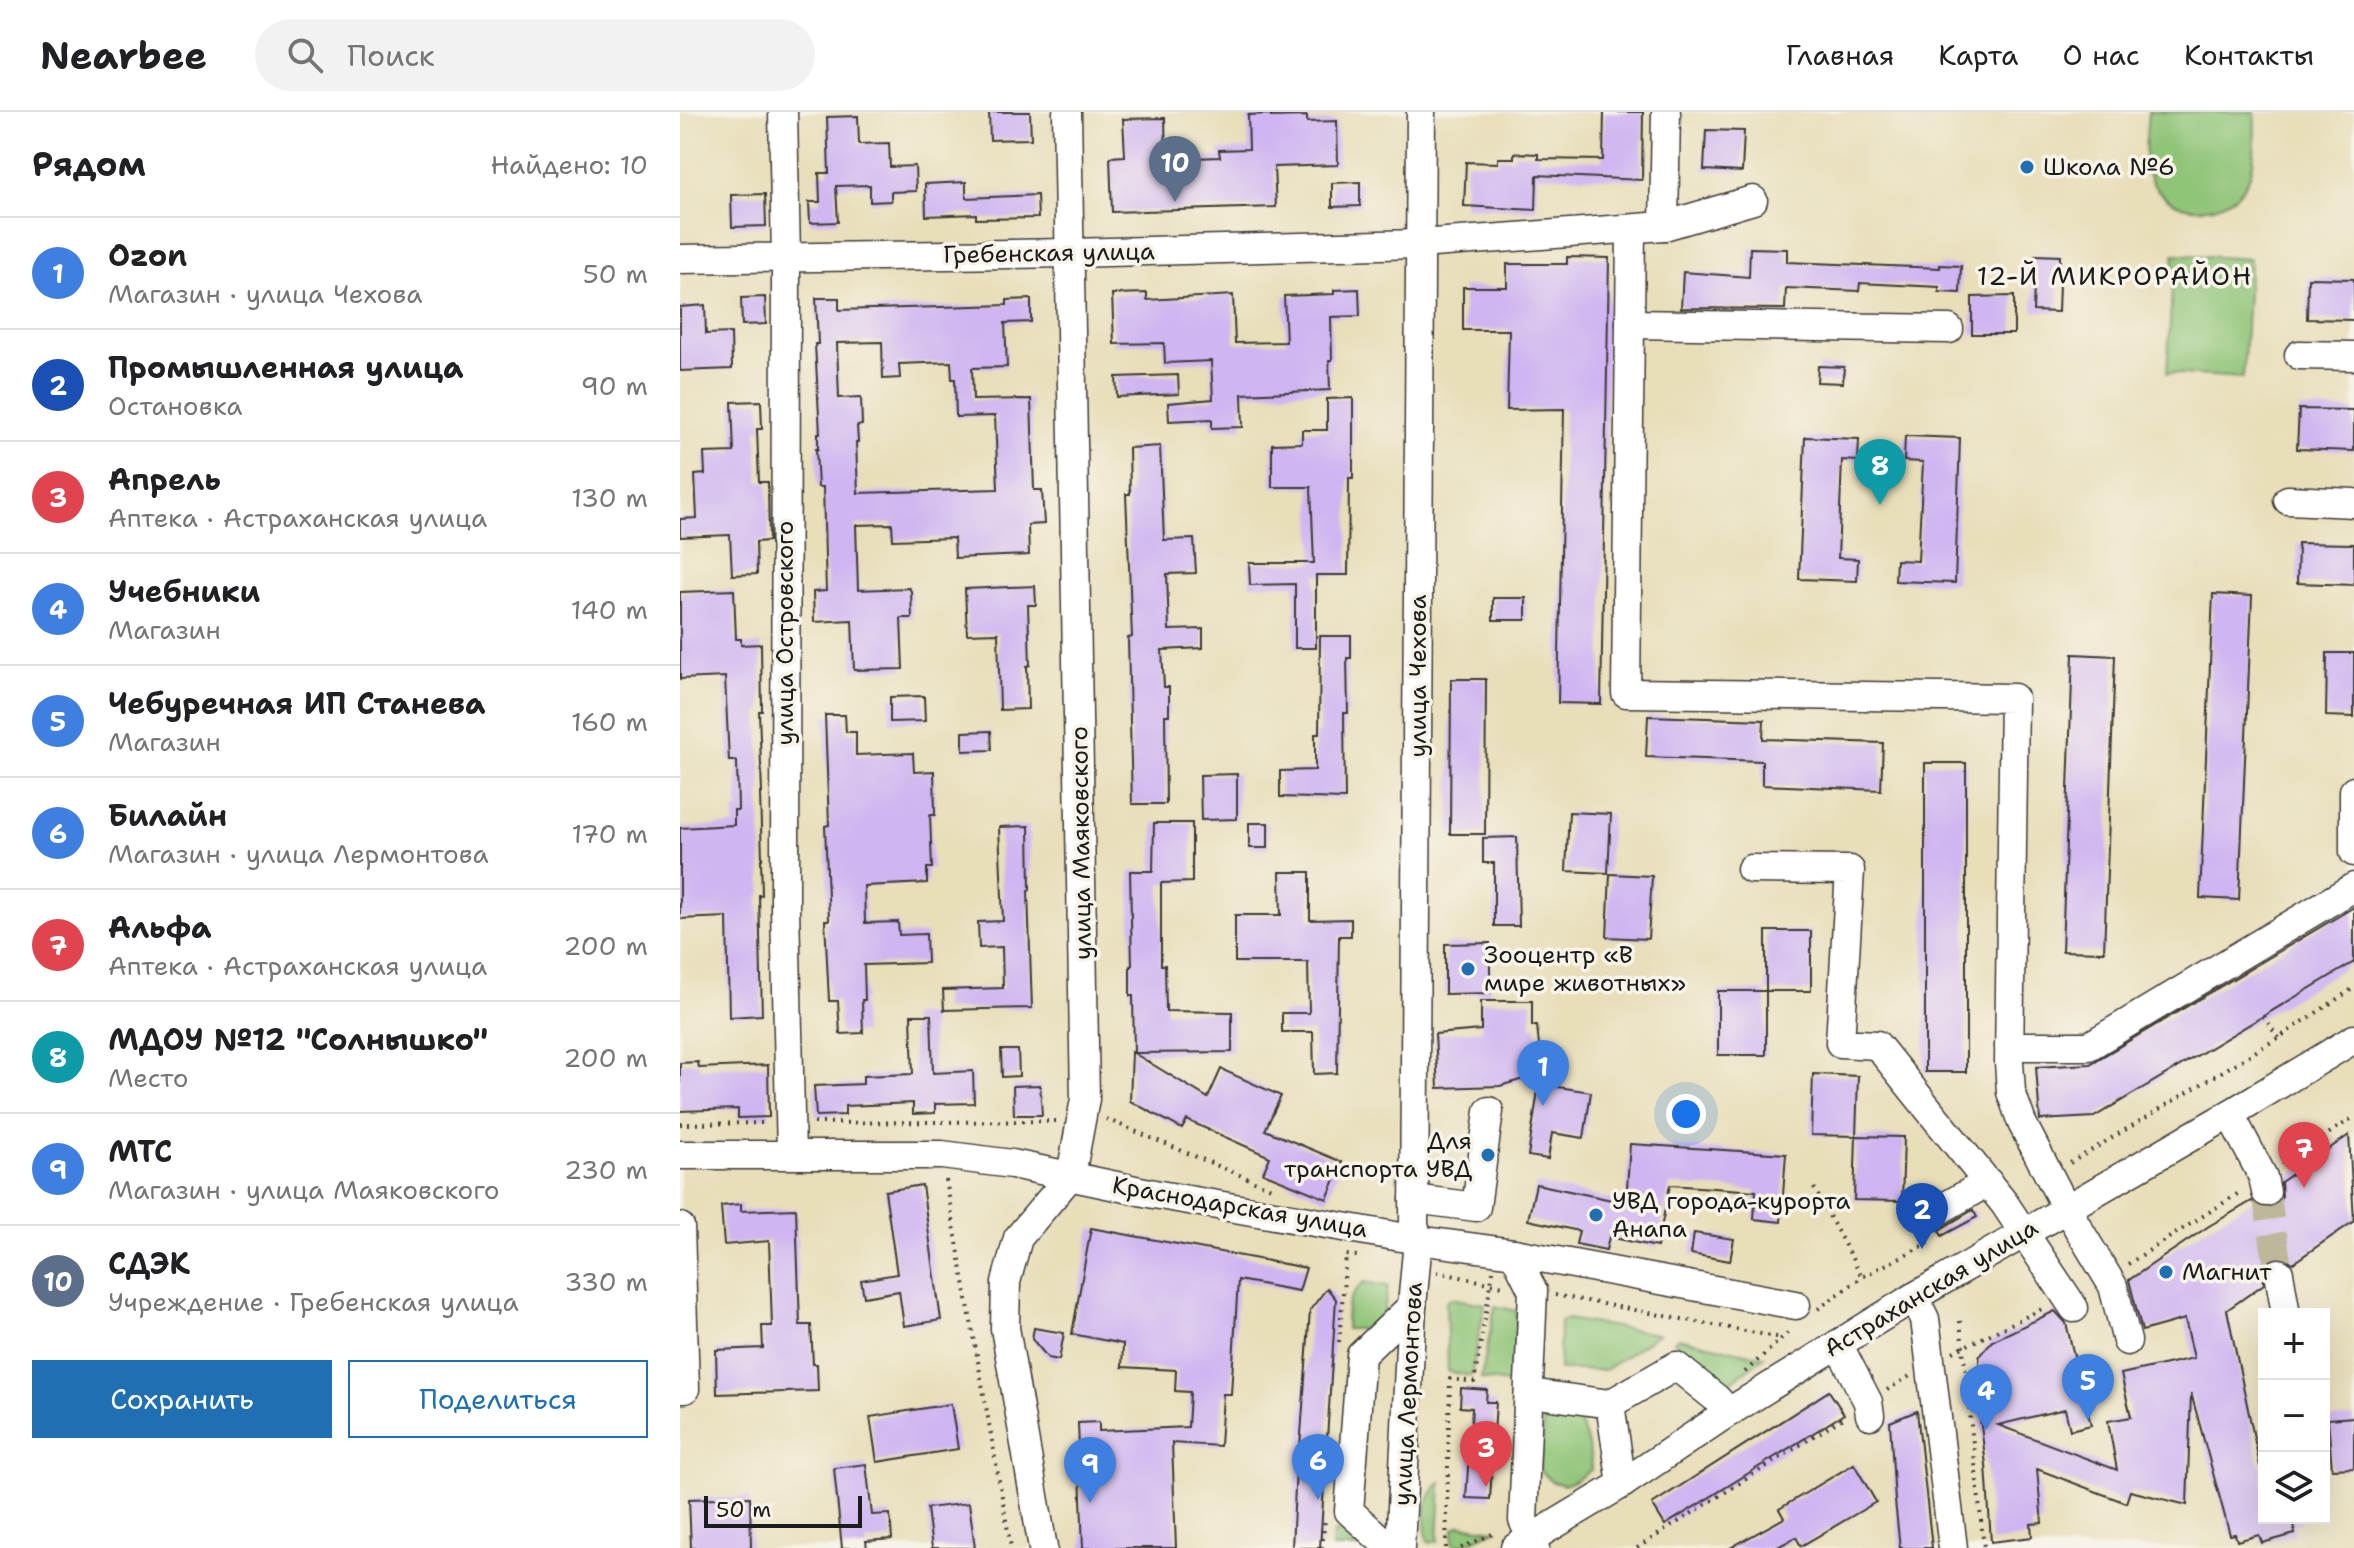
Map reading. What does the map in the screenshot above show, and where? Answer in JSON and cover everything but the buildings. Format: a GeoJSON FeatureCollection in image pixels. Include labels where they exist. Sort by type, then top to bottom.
{"type":"FeatureCollection","features":[{"type":"Feature","properties":{"kind":"street","name":"улица Островского"},"geometry":{"type":"LineString","coordinates":[[783,112],[786,257],[785,908],[791,1154]]}},
{"type":"Feature","properties":{"kind":"street","name":"улица Маяковского"},"geometry":{"type":"LineString","coordinates":[[1043,1548],[1005,1328],[1006,1282],[1018,1238],[1071,1175],[1085,1099],[1067,112]]}},
{"type":"Feature","properties":{"kind":"street","name":"улица Чехова"},"geometry":{"type":"LineString","coordinates":[[1418,1240],[1414,1225],[1414,1199],[1421,112]]}},
{"type":"Feature","properties":{"kind":"street"},"geometry":{"type":"LineString","coordinates":[[1664,226],[1666,112]]}},
{"type":"Feature","properties":{"kind":"street","name":"Гребенская улица"},"geometry":{"type":"LineString","coordinates":[[680,259],[1419,244],[1664,226],[1753,200]]}},
{"type":"Feature","properties":{"kind":"street"},"geometry":{"type":"LineString","coordinates":[[1631,229],[1626,693],[2014,698],[2011,1092],[2022,1123],[2049,1176],[2113,1286],[2127,1341]]}},
{"type":"Feature","properties":{"kind":"street"},"geometry":{"type":"LineString","coordinates":[[1630,324],[1949,329]]}},
{"type":"Feature","properties":{"kind":"street"},"geometry":{"type":"LineString","coordinates":[[2299,355],[2354,356]]}},
{"type":"Feature","properties":{"kind":"street"},"geometry":{"type":"LineString","coordinates":[[2288,500],[2354,503]]}},
{"type":"Feature","properties":{"kind":"street"},"geometry":{"type":"LineString","coordinates":[[2354,791],[2354,852]]}},
{"type":"Feature","properties":{"kind":"street"},"geometry":{"type":"LineString","coordinates":[[1751,869],[1850,870],[1840,1043],[1877,1045],[2004,1203],[2070,1303]]}},
{"type":"Feature","properties":{"kind":"street"},"geometry":{"type":"LineString","coordinates":[[2009,1046],[2089,1046],[2354,887]]}},
{"type":"Feature","properties":{"kind":"street","name":"Астраханская улица"},"geometry":{"type":"LineString","coordinates":[[1526,1539],[1622,1484],[1723,1405],[1838,1344],[2354,1039]]}},
{"type":"Feature","properties":{"kind":"street"},"geometry":{"type":"LineString","coordinates":[[1414,1199],[1476,1207],[1489,1111]]}},
{"type":"Feature","properties":{"kind":"street"},"geometry":{"type":"LineString","coordinates":[[2230,1114],[2265,1185]]}},
{"type":"Feature","properties":{"kind":"street","name":"Краснодарская улица"},"geometry":{"type":"LineString","coordinates":[[680,1155],[942,1155],[1012,1164],[1154,1194],[1505,1252],[1802,1315]]}},
{"type":"Feature","properties":{"kind":"street"},"geometry":{"type":"LineString","coordinates":[[1934,1227],[1988,1182]]}},
{"type":"Feature","properties":{"kind":"street"},"geometry":{"type":"LineString","coordinates":[[680,1227],[685,1389],[680,1389]]}},
{"type":"Feature","properties":{"kind":"street","name":"улица Лермонтова"},"geometry":{"type":"LineString","coordinates":[[1400,1548],[1418,1240]]}},
{"type":"Feature","properties":{"kind":"street"},"geometry":{"type":"LineString","coordinates":[[1505,1252],[1533,1291],[1526,1539]]}},
{"type":"Feature","properties":{"kind":"street"},"geometry":{"type":"LineString","coordinates":[[2279,1273],[2285,1308]]}},
{"type":"Feature","properties":{"kind":"street"},"geometry":{"type":"LineString","coordinates":[[1914,1297],[1925,1319],[1932,1362],[1953,1548]]}},
{"type":"Feature","properties":{"kind":"street"},"geometry":{"type":"LineString","coordinates":[[1390,1548],[1349,1511],[1354,1430],[1361,1355],[1412,1306]]}},
{"type":"Feature","properties":{"kind":"street"},"geometry":{"type":"LineString","coordinates":[[1838,1344],[1869,1409]]}},
{"type":"Feature","properties":{"kind":"street"},"geometry":{"type":"LineString","coordinates":[[1530,1393],[1610,1404],[1676,1366],[1723,1405]]}},
{"type":"Feature","properties":{"kind":"street"},"geometry":{"type":"LineString","coordinates":[[1610,1404],[1622,1484]]}},
{"type":"Feature","properties":{"kind":"path"},"geometry":{"type":"LineString","coordinates":[[2049,1176],[2278,1038],[2354,988]]}},
{"type":"Feature","properties":{"kind":"path"},"geometry":{"type":"LineString","coordinates":[[2264,1016],[2278,1038]]}},
{"type":"Feature","properties":{"kind":"path"},"geometry":{"type":"LineString","coordinates":[[2108,1277],[2265,1185],[2354,1117]]}},
{"type":"Feature","properties":{"kind":"path"},"geometry":{"type":"LineString","coordinates":[[938,1122],[1011,1548]]}},
{"type":"Feature","properties":{"kind":"path"},"geometry":{"type":"LineString","coordinates":[[1814,1188],[1862,1277]]}},
{"type":"Feature","properties":{"kind":"path"},"geometry":{"type":"LineString","coordinates":[[1723,1405],[1802,1315],[1934,1227]]}},
{"type":"Feature","properties":{"kind":"path"},"geometry":{"type":"LineString","coordinates":[[1446,1548],[1450,1379],[1474,1382],[1491,1283],[1505,1252]]}},
{"type":"Feature","properties":{"kind":"path"},"geometry":{"type":"LineString","coordinates":[[1339,1347],[1346,1255],[1360,1257]]}},
{"type":"Feature","properties":{"kind":"path"},"geometry":{"type":"LineString","coordinates":[[1416,1268],[1782,1338]]}},
{"type":"Feature","properties":{"kind":"path"},"geometry":{"type":"LineString","coordinates":[[1637,1548],[1869,1409],[1932,1362],[2070,1303]]}},
{"type":"Feature","properties":{"kind":"path"},"geometry":{"type":"LineString","coordinates":[[1960,1321],[1984,1548]]}},
{"type":"Feature","properties":{"kind":"path"},"geometry":{"type":"LineString","coordinates":[[1322,1548],[1325,1517]]}},
{"type":"Feature","properties":{"kind":"path"},"geometry":{"type":"LineString","coordinates":[[1461,1548],[1526,1539]]}},
{"type":"Feature","properties":{"kind":"green space"},"geometry":{"type":"Polygon","coordinates":[[[2148,112],[2255,112],[2253,164],[2248,180],[2239,192],[2214,207],[2200,208],[2185,207],[2160,192],[2151,180],[2146,164],[2148,112]]]}},
{"type":"Feature","properties":{"kind":"green space"},"geometry":{"type":"Polygon","coordinates":[[[2174,254],[2250,259],[2243,378],[2167,373],[2174,254]]]}},
{"type":"Feature","properties":{"kind":"green space"},"geometry":{"type":"Polygon","coordinates":[[[1364,1282],[1388,1286],[1383,1319],[1373,1329],[1346,1329],[1348,1303],[1364,1282]]]}},
{"type":"Feature","properties":{"kind":"green space"},"geometry":{"type":"Polygon","coordinates":[[[1450,1298],[1485,1304],[1471,1376],[1448,1372],[1446,1302],[1450,1298]]]}},
{"type":"Feature","properties":{"kind":"green space"},"geometry":{"type":"Polygon","coordinates":[[[1495,1306],[1517,1311],[1514,1384],[1481,1379],[1495,1306]]]}},
{"type":"Feature","properties":{"kind":"green space"},"geometry":{"type":"Polygon","coordinates":[[[1567,1319],[1658,1334],[1605,1370],[1559,1370],[1560,1321],[1567,1319]]]}},
{"type":"Feature","properties":{"kind":"green space"},"geometry":{"type":"Polygon","coordinates":[[[1678,1338],[1764,1357],[1721,1389],[1704,1381],[1674,1341],[1678,1338]]]}},
{"type":"Feature","properties":{"kind":"green space"},"geometry":{"type":"Polygon","coordinates":[[[1549,1408],[1563,1409],[1576,1418],[1585,1434],[1590,1453],[1592,1469],[1564,1485],[1553,1482],[1539,1470],[1544,1412],[1549,1408]]]}},
{"type":"Feature","properties":{"kind":"green space"},"geometry":{"type":"Polygon","coordinates":[[[1441,1482],[1438,1542],[1428,1541],[1426,1509],[1431,1494],[1441,1482]]]}},
{"type":"Feature","properties":{"kind":"green space"},"geometry":{"type":"Polygon","coordinates":[[[1460,1525],[1495,1530],[1459,1546],[1453,1543],[1454,1529],[1460,1525]]]}},
{"type":"Feature","properties":{"kind":"green space"},"geometry":{"type":"Polygon","coordinates":[[[1334,1532],[1359,1534],[1373,1548],[1332,1548],[1334,1532]]]}},
{"type":"Feature","properties":{"kind":"tunnel"},"geometry":{"type":"LineString","coordinates":[[2266,1192],[2279,1273]]}},
{"type":"Feature","properties":{"kind":"place","name":"Школа №6"},"geometry":{"type":"Point","coordinates":[2027,167]}},
{"type":"Feature","properties":{"kind":"place","name":"СДЭК"},"geometry":{"type":"Point","coordinates":[1175,202]}},
{"type":"Feature","properties":{"kind":"place","name":"МДОУ №12 \"Солнышко\""},"geometry":{"type":"Point","coordinates":[1880,505]}},
{"type":"Feature","properties":{"kind":"place","name":"Зооцентр «В мире животных»"},"geometry":{"type":"Point","coordinates":[1468,969]}},
{"type":"Feature","properties":{"kind":"place","name":"Ozon"},"geometry":{"type":"Point","coordinates":[1543,1106]}},
{"type":"Feature","properties":{"kind":"place","name":"Для транспорта УВД"},"geometry":{"type":"Point","coordinates":[1488,1155]}},
{"type":"Feature","properties":{"kind":"place","name":"Альфа"},"geometry":{"type":"Point","coordinates":[2304,1188]}},
{"type":"Feature","properties":{"kind":"place","name":"УВД города-курорта Анапа"},"geometry":{"type":"Point","coordinates":[1596,1215]}},
{"type":"Feature","properties":{"kind":"place","name":"Промышленная улица"},"geometry":{"type":"Point","coordinates":[1922,1249]}},
{"type":"Feature","properties":{"kind":"place","name":"Магнит"},"geometry":{"type":"Point","coordinates":[2166,1272]}},
{"type":"Feature","properties":{"kind":"place","name":"Чебуречная ИП Станева"},"geometry":{"type":"Point","coordinates":[2088,1420]}},
{"type":"Feature","properties":{"kind":"place","name":"Учебники"},"geometry":{"type":"Point","coordinates":[1986,1430]}},
{"type":"Feature","properties":{"kind":"place","name":"Апрель"},"geometry":{"type":"Point","coordinates":[1486,1487]}},
{"type":"Feature","properties":{"kind":"place","name":"Билайн"},"geometry":{"type":"Point","coordinates":[1318,1500]}},
{"type":"Feature","properties":{"kind":"place","name":"МТС"},"geometry":{"type":"Point","coordinates":[1090,1503]}},
{"type":"Feature","properties":{"kind":"district","name":"12-Й МИКРОРАЙОН"},"geometry":{"type":"Point","coordinates":[2115,276]}}]}
